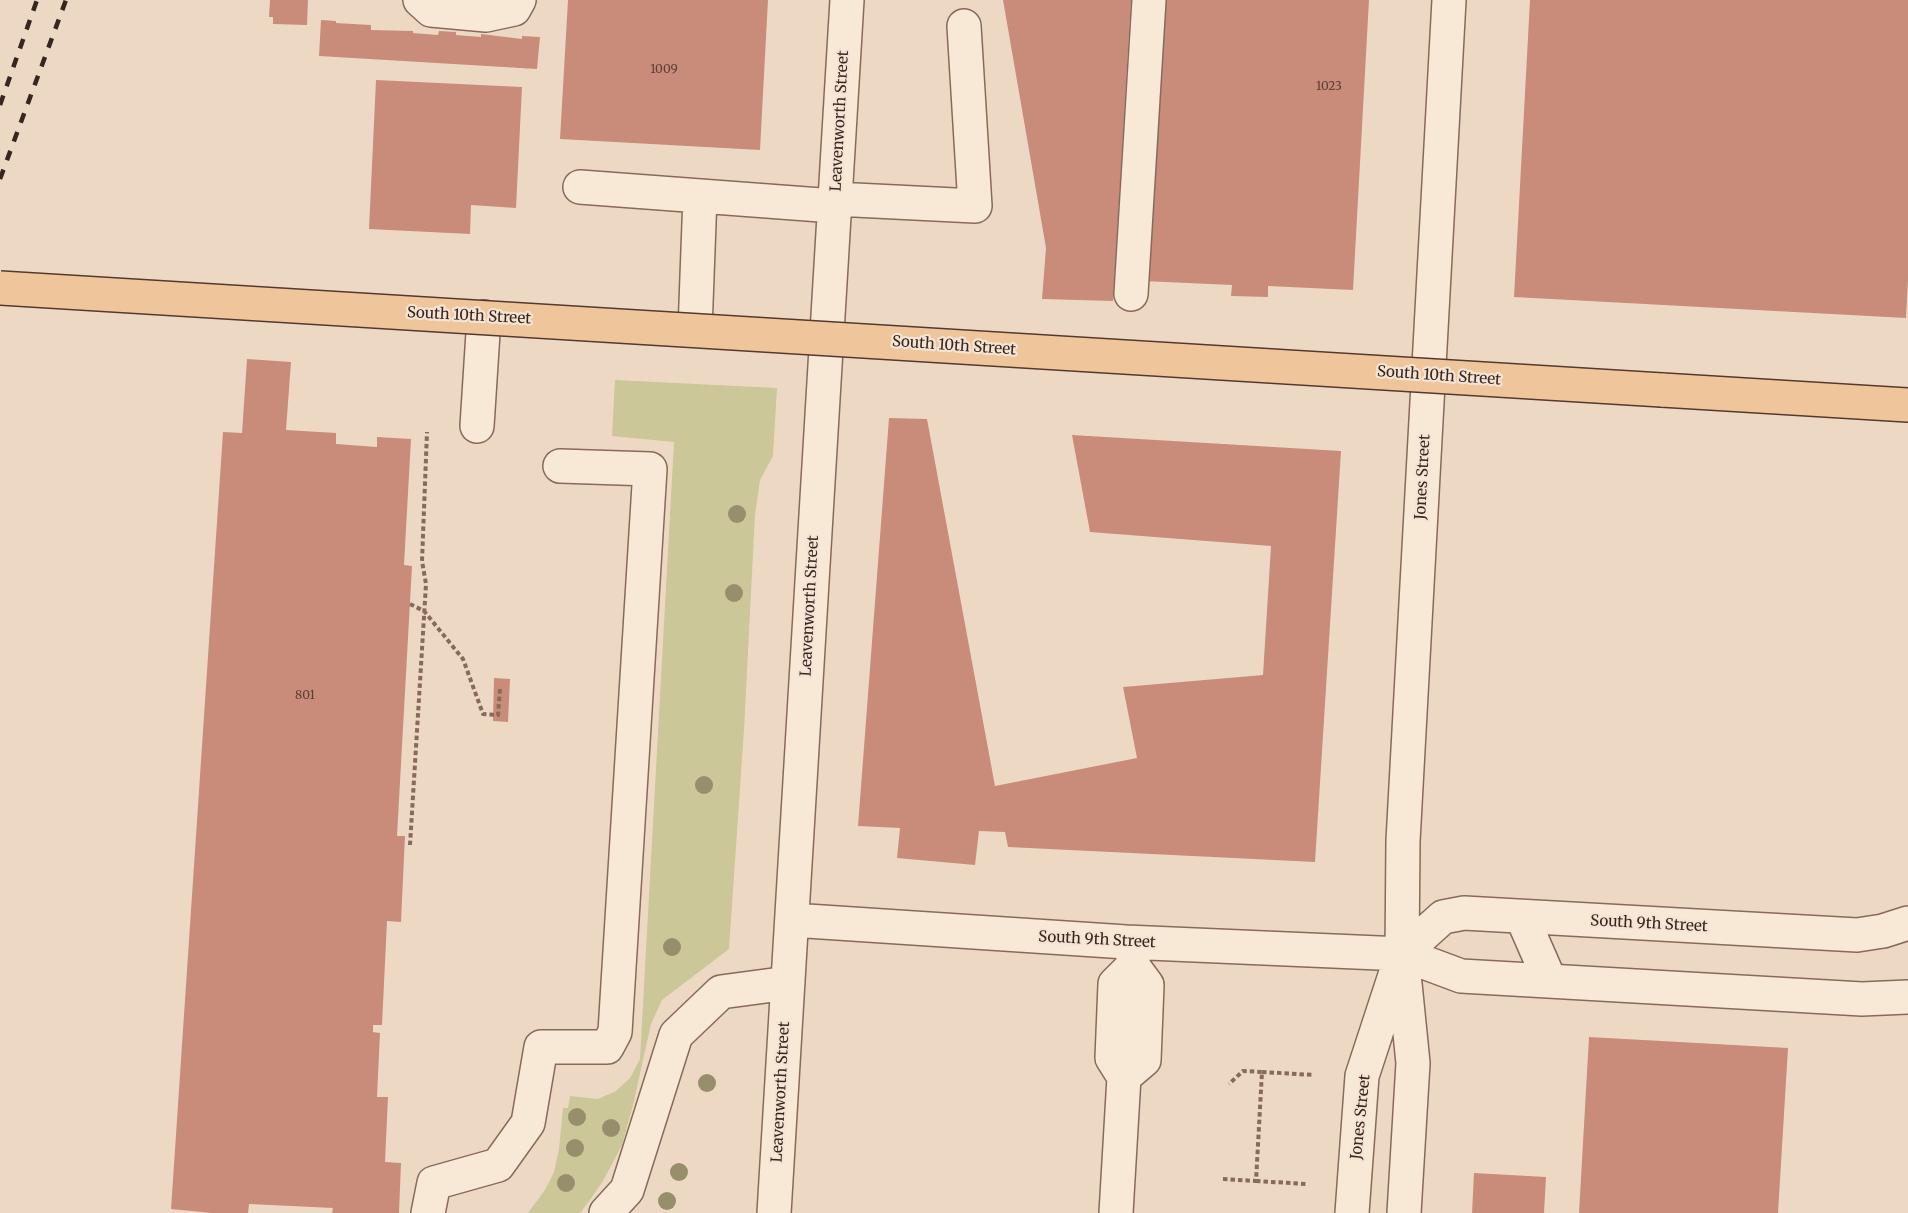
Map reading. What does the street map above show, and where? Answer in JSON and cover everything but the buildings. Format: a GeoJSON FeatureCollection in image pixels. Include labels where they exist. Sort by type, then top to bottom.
{"type":"FeatureCollection","features":[{"type":"Feature","properties":{"kind":"main road","name":"South 10th Street"},"geometry":{"type":"LineString","coordinates":[[0,288],[1908,405]]}},
{"type":"Feature","properties":{"kind":"street"},"geometry":{"type":"LineString","coordinates":[[420,0],[431,10],[486,15],[514,9],[519,0]]}},
{"type":"Feature","properties":{"kind":"street","name":"Leavenworth Street"},"geometry":{"type":"LineString","coordinates":[[774,1213],[847,0]]}},
{"type":"Feature","properties":{"kind":"street"},"geometry":{"type":"LineString","coordinates":[[1131,294],[1149,0]]}},
{"type":"Feature","properties":{"kind":"street","name":"Jones Street"},"geometry":{"type":"LineString","coordinates":[[1404,1213],[1413,1063],[1402,954],[1403,842],[1449,0]]}},
{"type":"Feature","properties":{"kind":"street"},"geometry":{"type":"LineString","coordinates":[[580,188],[835,203],[975,206],[964,26]]}},
{"type":"Feature","properties":{"kind":"street"},"geometry":{"type":"LineString","coordinates":[[695,330],[700,196]]}},
{"type":"Feature","properties":{"kind":"street"},"geometry":{"type":"LineString","coordinates":[[477,426],[483,317]]}},
{"type":"Feature","properties":{"kind":"street"},"geometry":{"type":"LineString","coordinates":[[428,1213],[434,1183],[498,1165],[528,1123],[541,1047],[608,1047],[615,1032],[650,470],[560,466]]}},
{"type":"Feature","properties":{"kind":"street","name":"South 9th Street"},"geometry":{"type":"LineString","coordinates":[[1402,954],[1443,916],[1464,913],[1857,935],[1883,932],[1908,923]]}},
{"type":"Feature","properties":{"kind":"street"},"geometry":{"type":"LineString","coordinates":[[1522,917],[1550,981]]}},
{"type":"Feature","properties":{"kind":"street","name":"South 9th Street"},"geometry":{"type":"LineString","coordinates":[[792,920],[1133,954],[1402,954],[1461,976],[1862,999],[1908,997]]}},
{"type":"Feature","properties":{"kind":"street"},"geometry":{"type":"LineString","coordinates":[[1116,1213],[1124,1077],[1112,1058],[1115,984],[1133,954]]}},
{"type":"Feature","properties":{"kind":"street","name":"Jones Street"},"geometry":{"type":"LineString","coordinates":[[1352,1213],[1362,1076],[1402,954]]}},
{"type":"Feature","properties":{"kind":"street"},"geometry":{"type":"LineString","coordinates":[[606,1213],[627,1190],[676,1035],[721,992],[788,983]]}},
{"type":"Feature","properties":{"kind":"path"},"geometry":{"type":"LineString","coordinates":[[410,845],[426,584],[422,561],[427,432]]}},
{"type":"Feature","properties":{"kind":"path"},"geometry":{"type":"LineString","coordinates":[[410,604],[424,611],[463,659],[483,714],[498,715],[501,688]]}},
{"type":"Feature","properties":{"kind":"path"},"geometry":{"type":"LineString","coordinates":[[1229,1084],[1243,1071],[1314,1075]]}},
{"type":"Feature","properties":{"kind":"path"},"geometry":{"type":"LineString","coordinates":[[1256,1181],[1262,1072]]}},
{"type":"Feature","properties":{"kind":"path"},"geometry":{"type":"LineString","coordinates":[[1223,1179],[1307,1184]]}},
{"type":"Feature","properties":{"kind":"shaded area"},"geometry":{"type":"Polygon","coordinates":[[[615,380],[777,388],[773,456],[760,480],[755,515],[744,730],[729,949],[662,1000],[651,1024],[622,1145],[603,1181],[587,1204],[580,1213],[528,1213],[545,1190],[554,1172],[563,1108],[568,1108],[570,1096],[598,1099],[616,1091],[630,1078],[640,1059],[674,442],[612,436],[615,380]]]}},
{"type":"Feature","properties":{"kind":"railway"},"geometry":{"type":"LineString","coordinates":[[0,105],[37,0]]}},
{"type":"Feature","properties":{"kind":"railway"},"geometry":{"type":"LineString","coordinates":[[0,179],[66,0]]}}]}
